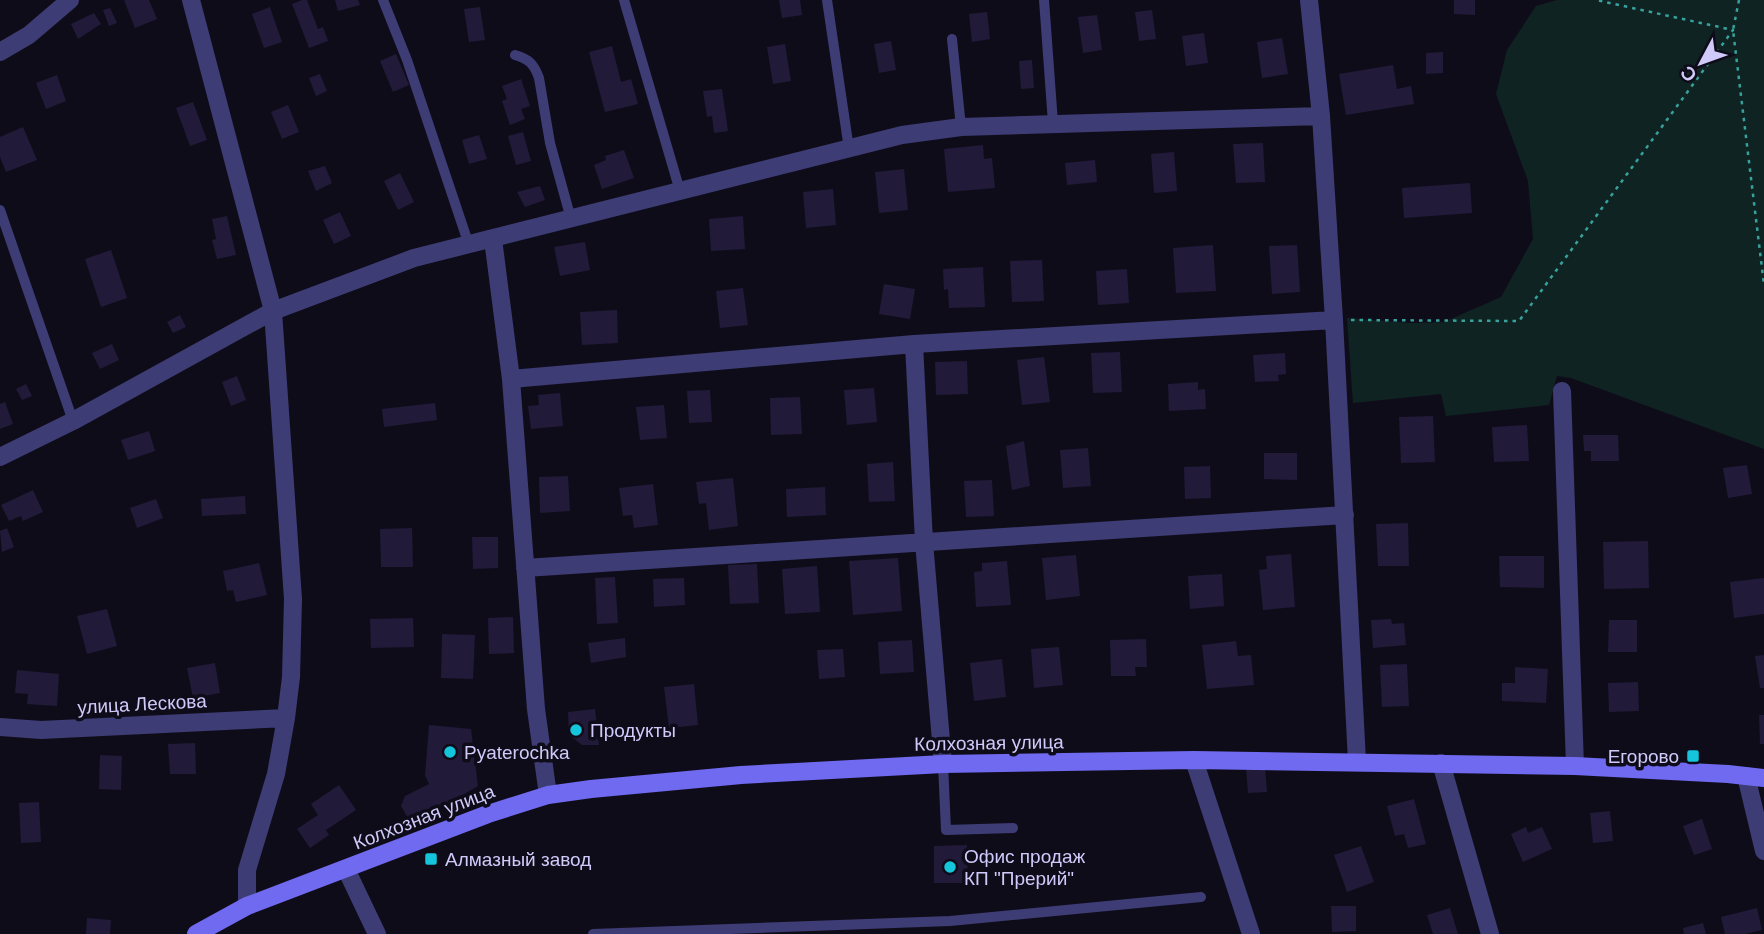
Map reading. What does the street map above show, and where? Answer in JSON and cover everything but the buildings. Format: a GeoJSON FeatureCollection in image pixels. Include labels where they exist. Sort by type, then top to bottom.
{"type":"FeatureCollection","features":[{"type":"Feature","properties":{"kind":"main road","name":"Колхозная улица"},"geometry":{"type":"LineString","coordinates":[[196,934],[242,908],[488,814],[548,795],[741,775],[943,764],[1194,760],[1575,766],[1755,777]]}},
{"type":"Feature","properties":{"kind":"street"},"geometry":{"type":"LineString","coordinates":[[0,52],[29,35],[70,0]]}},
{"type":"Feature","properties":{"kind":"street"},"geometry":{"type":"LineString","coordinates":[[191,0],[273,311],[293,600],[291,677],[286,718],[276,774],[247,870],[242,908]]}},
{"type":"Feature","properties":{"kind":"street"},"geometry":{"type":"LineString","coordinates":[[1309,0],[1321,116],[1334,320],[1357,761]]}},
{"type":"Feature","properties":{"kind":"street"},"geometry":{"type":"LineString","coordinates":[[0,457],[73,421],[273,311],[414,258],[902,135],[961,127],[1321,116]]}},
{"type":"Feature","properties":{"kind":"street"},"geometry":{"type":"LineString","coordinates":[[493,239],[510,379],[525,568],[534,739],[548,795]]}},
{"type":"Feature","properties":{"kind":"street"},"geometry":{"type":"LineString","coordinates":[[510,379],[914,344],[1334,320]]}},
{"type":"Feature","properties":{"kind":"street"},"geometry":{"type":"LineString","coordinates":[[914,344],[924,542],[943,764]]}},
{"type":"Feature","properties":{"kind":"street"},"geometry":{"type":"LineString","coordinates":[[1562,391],[1575,766]]}},
{"type":"Feature","properties":{"kind":"street"},"geometry":{"type":"LineString","coordinates":[[525,568],[1345,515]]}},
{"type":"Feature","properties":{"kind":"street","name":"улица Лескова"},"geometry":{"type":"LineString","coordinates":[[0,727],[41,730],[286,718]]}},
{"type":"Feature","properties":{"kind":"street"},"geometry":{"type":"LineString","coordinates":[[1194,760],[1251,934]]}},
{"type":"Feature","properties":{"kind":"street"},"geometry":{"type":"LineString","coordinates":[[1441,763],[1490,934]]}},
{"type":"Feature","properties":{"kind":"street"},"geometry":{"type":"LineString","coordinates":[[1755,777],[1764,851]]}},
{"type":"Feature","properties":{"kind":"street"},"geometry":{"type":"LineString","coordinates":[[346,869],[377,934]]}},
{"type":"Feature","properties":{"kind":"lane"},"geometry":{"type":"LineString","coordinates":[[383,0],[407,60],[469,245]]}},
{"type":"Feature","properties":{"kind":"lane"},"geometry":{"type":"LineString","coordinates":[[624,0],[680,191]]}},
{"type":"Feature","properties":{"kind":"lane"},"geometry":{"type":"LineString","coordinates":[[827,0],[849,149]]}},
{"type":"Feature","properties":{"kind":"lane"},"geometry":{"type":"LineString","coordinates":[[1044,0],[1053,123]]}},
{"type":"Feature","properties":{"kind":"lane"},"geometry":{"type":"LineString","coordinates":[[952,39],[961,127]]}},
{"type":"Feature","properties":{"kind":"lane"},"geometry":{"type":"LineString","coordinates":[[515,55],[527,58],[539,78],[550,143],[571,219]]}},
{"type":"Feature","properties":{"kind":"lane"},"geometry":{"type":"LineString","coordinates":[[0,210],[73,421]]}},
{"type":"Feature","properties":{"kind":"lane"},"geometry":{"type":"LineString","coordinates":[[943,764],[946,830],[1013,828]]}},
{"type":"Feature","properties":{"kind":"lane"},"geometry":{"type":"LineString","coordinates":[[593,934],[950,921],[1201,897]]}},
{"type":"Feature","properties":{"kind":"lane"},"geometry":{"type":"LineString","coordinates":[[950,921],[950,934]]}},
{"type":"Feature","properties":{"kind":"path"},"geometry":{"type":"LineString","coordinates":[[1596,0],[1733,30]]}},
{"type":"Feature","properties":{"kind":"path"},"geometry":{"type":"LineString","coordinates":[[1739,0],[1733,30],[1764,285]]}},
{"type":"Feature","properties":{"kind":"path"},"geometry":{"type":"LineString","coordinates":[[1334,320],[1519,321],[1733,30]]}},
{"type":"Feature","properties":{"kind":"green space"},"geometry":{"type":"Polygon","coordinates":[[[1557,0],[1764,0],[1764,449],[1571,378],[1557,376],[1549,405],[1446,416],[1441,394],[1353,403],[1347,318],[1411,323],[1444,322],[1501,297],[1533,239],[1528,181],[1496,94],[1507,50],[1536,6],[1557,0]]]}},
{"type":"Feature","properties":{"kind":"place","name":"Продукты"},"geometry":{"type":"Point","coordinates":[576,730]}},
{"type":"Feature","properties":{"kind":"place","name":"Pyaterochka"},"geometry":{"type":"Point","coordinates":[450,752]}},
{"type":"Feature","properties":{"kind":"place","name":"Егорово"},"geometry":{"type":"Point","coordinates":[1693,756]}},
{"type":"Feature","properties":{"kind":"place","name":"Алмазный завод"},"geometry":{"type":"Point","coordinates":[431,859]}},
{"type":"Feature","properties":{"kind":"place","name":"Офис продаж КП \"Прерий\""},"geometry":{"type":"Point","coordinates":[950,867]}}]}
